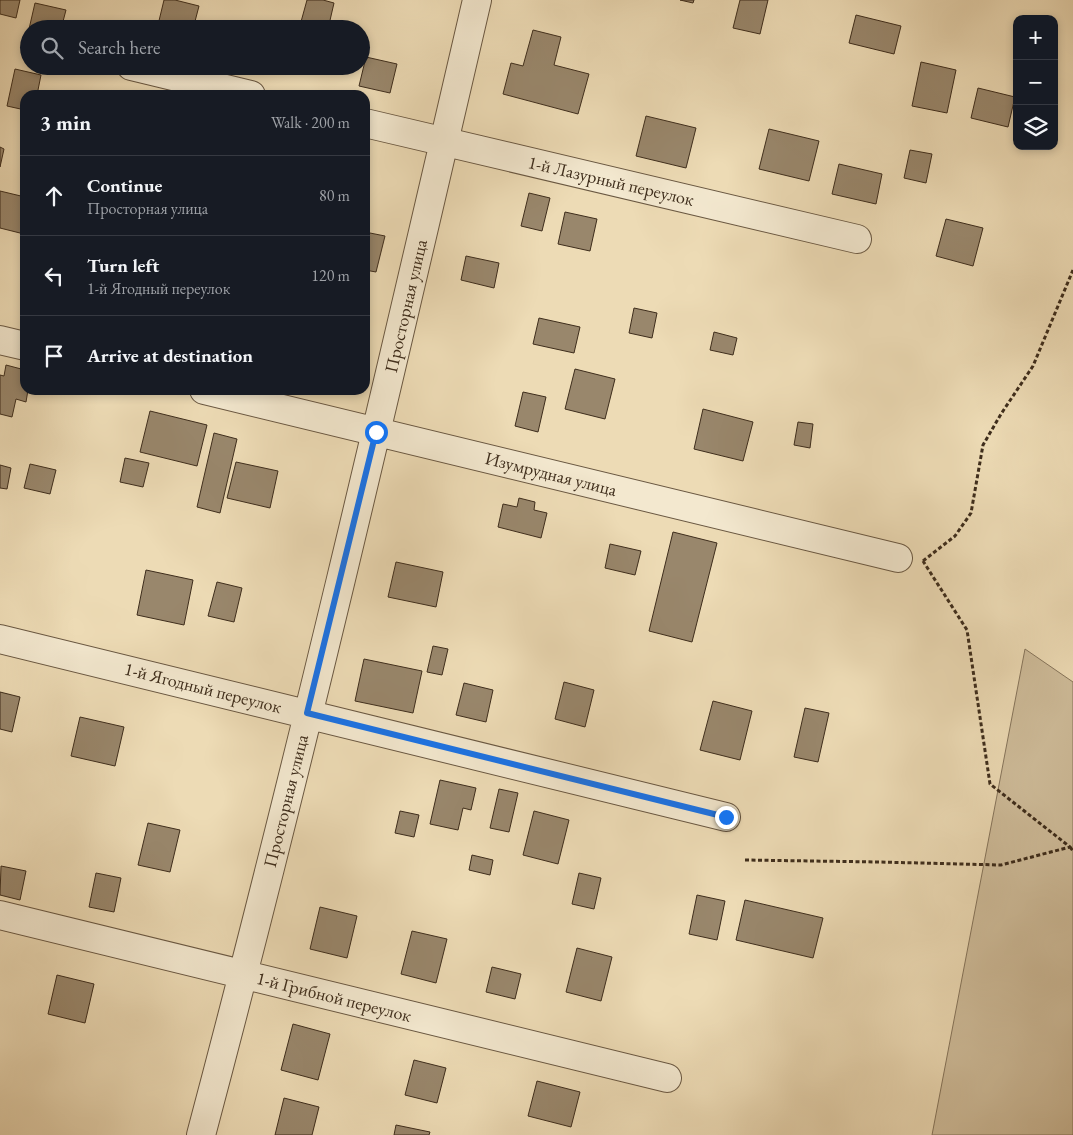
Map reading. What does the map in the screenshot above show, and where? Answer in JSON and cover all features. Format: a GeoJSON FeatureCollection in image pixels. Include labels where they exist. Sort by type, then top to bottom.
{"type":"FeatureCollection","features":[{"type":"Feature","properties":{"kind":"street","name":"Просторная улица"},"geometry":{"type":"LineString","coordinates":[[201,1135],[244,975],[376,432],[478,0]]}},
{"type":"Feature","properties":{"kind":"street"},"geometry":{"type":"LineString","coordinates":[[168,75],[230,90]]}},
{"type":"Feature","properties":{"kind":"street","name":"1-й Лазурный переулок"},"geometry":{"type":"LineString","coordinates":[[370,123],[858,239]]}},
{"type":"Feature","properties":{"kind":"street"},"geometry":{"type":"LineString","coordinates":[[0,340],[20,345]]}},
{"type":"Feature","properties":{"kind":"street","name":"Изумрудная улица"},"geometry":{"type":"LineString","coordinates":[[224,395],[911,559]]}},
{"type":"Feature","properties":{"kind":"street","name":"1-й Ягодный переулок"},"geometry":{"type":"LineString","coordinates":[[0,639],[726,817]]}},
{"type":"Feature","properties":{"kind":"street","name":"1-й Грибной переулок"},"geometry":{"type":"LineString","coordinates":[[0,915],[667,1078]]}},
{"type":"Feature","properties":{"kind":"path"},"geometry":{"type":"LineString","coordinates":[[1073,270],[1034,366],[1001,414],[983,445],[971,513],[955,536],[911,559],[967,630],[990,784],[1073,851]]}},
{"type":"Feature","properties":{"kind":"path"},"geometry":{"type":"LineString","coordinates":[[745,860],[1001,866],[1070,847]]}},
{"type":"Feature","properties":{"kind":"shaded area"},"geometry":{"type":"Polygon","coordinates":[[[1025,649],[1073,682],[1073,1135],[932,1135],[1025,649]]]}},
{"type":"Feature","properties":{"kind":"building"},"geometry":{"type":"Polygon","coordinates":[[[0,0],[20,0],[16,18],[0,14],[0,0]]]}},
{"type":"Feature","properties":{"kind":"building"},"geometry":{"type":"Polygon","coordinates":[[[164,0],[175,0],[199,6],[195,20],[159,20],[164,0]]]}},
{"type":"Feature","properties":{"kind":"building"},"geometry":{"type":"Polygon","coordinates":[[[307,0],[323,0],[334,3],[330,20],[301,20],[307,0]]]}},
{"type":"Feature","properties":{"kind":"building"},"geometry":{"type":"Polygon","coordinates":[[[680,0],[694,0],[693,3],[680,0]]]}},
{"type":"Feature","properties":{"kind":"building"},"geometry":{"type":"Polygon","coordinates":[[[740,0],[768,0],[760,34],[733,28],[740,0]]]}},
{"type":"Feature","properties":{"kind":"building"},"geometry":{"type":"Polygon","coordinates":[[[35,3],[66,10],[63,20],[31,20],[35,3]]]}},
{"type":"Feature","properties":{"kind":"building"},"geometry":{"type":"Polygon","coordinates":[[[856,15],[901,26],[894,54],[849,43],[856,15]]]}},
{"type":"Feature","properties":{"kind":"building"},"geometry":{"type":"Polygon","coordinates":[[[533,30],[561,37],[554,65],[589,74],[578,114],[503,94],[511,63],[523,66],[533,30]]]}},
{"type":"Feature","properties":{"kind":"building"},"geometry":{"type":"Polygon","coordinates":[[[370,58],[397,64],[390,93],[359,86],[362,75],[370,75],[370,58]]]}},
{"type":"Feature","properties":{"kind":"building"},"geometry":{"type":"Polygon","coordinates":[[[921,62],[956,70],[947,113],[912,106],[921,62]]]}},
{"type":"Feature","properties":{"kind":"building"},"geometry":{"type":"Polygon","coordinates":[[[15,69],[20,70],[20,75],[41,75],[38,90],[20,90],[20,109],[7,106],[15,69]]]}},
{"type":"Feature","properties":{"kind":"building"},"geometry":{"type":"Polygon","coordinates":[[[978,88],[1013,97],[1008,127],[971,118],[978,88]]]}},
{"type":"Feature","properties":{"kind":"building"},"geometry":{"type":"Polygon","coordinates":[[[646,116],[696,128],[686,168],[636,156],[646,116]]]}},
{"type":"Feature","properties":{"kind":"building"},"geometry":{"type":"Polygon","coordinates":[[[769,129],[819,141],[809,181],[759,169],[769,129]]]}},
{"type":"Feature","properties":{"kind":"building"},"geometry":{"type":"Polygon","coordinates":[[[0,147],[4,149],[0,167],[0,147]]]}},
{"type":"Feature","properties":{"kind":"building"},"geometry":{"type":"Polygon","coordinates":[[[910,150],[932,154],[926,183],[904,178],[910,150]]]}},
{"type":"Feature","properties":{"kind":"building"},"geometry":{"type":"Polygon","coordinates":[[[839,164],[882,174],[876,204],[832,194],[839,164]]]}},
{"type":"Feature","properties":{"kind":"building"},"geometry":{"type":"Polygon","coordinates":[[[0,191],[20,196],[20,233],[0,228],[0,191]]]}},
{"type":"Feature","properties":{"kind":"building"},"geometry":{"type":"Polygon","coordinates":[[[529,193],[550,198],[542,231],[521,226],[529,193]]]}},
{"type":"Feature","properties":{"kind":"building"},"geometry":{"type":"Polygon","coordinates":[[[565,212],[597,219],[590,251],[558,244],[565,212]]]}},
{"type":"Feature","properties":{"kind":"building"},"geometry":{"type":"Polygon","coordinates":[[[946,219],[983,228],[973,266],[936,256],[946,219]]]}},
{"type":"Feature","properties":{"kind":"building"},"geometry":{"type":"Polygon","coordinates":[[[370,233],[385,236],[376,272],[370,271],[370,233]]]}},
{"type":"Feature","properties":{"kind":"building"},"geometry":{"type":"Polygon","coordinates":[[[466,256],[499,263],[494,288],[461,280],[466,256]]]}},
{"type":"Feature","properties":{"kind":"building"},"geometry":{"type":"Polygon","coordinates":[[[634,308],[657,313],[652,338],[629,333],[634,308]]]}},
{"type":"Feature","properties":{"kind":"building"},"geometry":{"type":"Polygon","coordinates":[[[539,318],[580,327],[574,353],[533,344],[539,318]]]}},
{"type":"Feature","properties":{"kind":"building"},"geometry":{"type":"Polygon","coordinates":[[[714,332],[737,338],[733,355],[710,350],[714,332]]]}},
{"type":"Feature","properties":{"kind":"building"},"geometry":{"type":"Polygon","coordinates":[[[6,365],[20,369],[20,395],[27,395],[26,402],[16,399],[12,417],[0,414],[0,375],[4,376],[6,365]]]}},
{"type":"Feature","properties":{"kind":"building"},"geometry":{"type":"Polygon","coordinates":[[[575,369],[615,379],[605,419],[565,409],[575,369]]]}},
{"type":"Feature","properties":{"kind":"building"},"geometry":{"type":"Polygon","coordinates":[[[523,392],[546,397],[538,432],[515,426],[523,392]]]}},
{"type":"Feature","properties":{"kind":"building"},"geometry":{"type":"Polygon","coordinates":[[[703,409],[753,422],[743,461],[694,449],[703,409]]]}},
{"type":"Feature","properties":{"kind":"building"},"geometry":{"type":"Polygon","coordinates":[[[150,411],[207,425],[197,466],[140,452],[150,411]]]}},
{"type":"Feature","properties":{"kind":"building"},"geometry":{"type":"Polygon","coordinates":[[[798,422],[813,424],[810,448],[794,445],[798,422]]]}},
{"type":"Feature","properties":{"kind":"building"},"geometry":{"type":"Polygon","coordinates":[[[214,433],[237,439],[220,513],[197,507],[214,433]]]}},
{"type":"Feature","properties":{"kind":"building"},"geometry":{"type":"Polygon","coordinates":[[[125,458],[149,463],[143,487],[120,482],[125,458]]]}},
{"type":"Feature","properties":{"kind":"building"},"geometry":{"type":"Polygon","coordinates":[[[236,462],[278,471],[270,508],[227,498],[236,462]]]}},
{"type":"Feature","properties":{"kind":"building"},"geometry":{"type":"Polygon","coordinates":[[[30,464],[56,470],[50,494],[24,488],[30,464]]]}},
{"type":"Feature","properties":{"kind":"building"},"geometry":{"type":"Polygon","coordinates":[[[0,465],[11,468],[7,489],[0,488],[0,465]]]}},
{"type":"Feature","properties":{"kind":"building"},"geometry":{"type":"Polygon","coordinates":[[[519,498],[535,502],[534,510],[547,513],[541,538],[498,527],[503,504],[517,507],[519,498]]]}},
{"type":"Feature","properties":{"kind":"building"},"geometry":{"type":"Polygon","coordinates":[[[673,532],[717,543],[692,642],[649,631],[673,532]]]}},
{"type":"Feature","properties":{"kind":"building"},"geometry":{"type":"Polygon","coordinates":[[[610,544],[641,551],[635,575],[605,568],[610,544]]]}},
{"type":"Feature","properties":{"kind":"building"},"geometry":{"type":"Polygon","coordinates":[[[396,562],[443,572],[436,607],[388,597],[396,562]]]}},
{"type":"Feature","properties":{"kind":"building"},"geometry":{"type":"Polygon","coordinates":[[[146,570],[193,580],[184,625],[137,615],[146,570]]]}},
{"type":"Feature","properties":{"kind":"building"},"geometry":{"type":"Polygon","coordinates":[[[217,582],[242,588],[234,622],[208,616],[217,582]]]}},
{"type":"Feature","properties":{"kind":"building"},"geometry":{"type":"Polygon","coordinates":[[[433,646],[448,649],[442,675],[427,672],[433,646]]]}},
{"type":"Feature","properties":{"kind":"building"},"geometry":{"type":"Polygon","coordinates":[[[364,659],[422,671],[413,713],[355,701],[364,659]]]}},
{"type":"Feature","properties":{"kind":"building"},"geometry":{"type":"Polygon","coordinates":[[[564,682],[594,690],[585,727],[555,719],[564,682]]]}},
{"type":"Feature","properties":{"kind":"building"},"geometry":{"type":"Polygon","coordinates":[[[464,683],[493,690],[486,722],[456,715],[464,683]]]}},
{"type":"Feature","properties":{"kind":"building"},"geometry":{"type":"Polygon","coordinates":[[[0,692],[20,697],[12,732],[0,729],[0,692]]]}},
{"type":"Feature","properties":{"kind":"building"},"geometry":{"type":"Polygon","coordinates":[[[713,701],[752,711],[740,760],[700,750],[713,701]]]}},
{"type":"Feature","properties":{"kind":"building"},"geometry":{"type":"Polygon","coordinates":[[[805,708],[829,713],[818,762],[794,757],[805,708]]]}},
{"type":"Feature","properties":{"kind":"building"},"geometry":{"type":"Polygon","coordinates":[[[80,717],[124,727],[115,766],[71,756],[80,717]]]}},
{"type":"Feature","properties":{"kind":"building"},"geometry":{"type":"Polygon","coordinates":[[[440,780],[476,788],[471,810],[463,808],[458,830],[430,824],[440,780]]]}},
{"type":"Feature","properties":{"kind":"building"},"geometry":{"type":"Polygon","coordinates":[[[499,789],[518,793],[509,832],[490,828],[499,789]]]}},
{"type":"Feature","properties":{"kind":"building"},"geometry":{"type":"Polygon","coordinates":[[[400,811],[419,815],[414,837],[395,833],[400,811]]]}},
{"type":"Feature","properties":{"kind":"building"},"geometry":{"type":"Polygon","coordinates":[[[534,811],[569,820],[558,864],[523,855],[534,811]]]}},
{"type":"Feature","properties":{"kind":"building"},"geometry":{"type":"Polygon","coordinates":[[[148,823],[180,830],[170,872],[138,865],[148,823]]]}},
{"type":"Feature","properties":{"kind":"building"},"geometry":{"type":"Polygon","coordinates":[[[472,855],[493,860],[490,875],[469,870],[472,855]]]}},
{"type":"Feature","properties":{"kind":"building"},"geometry":{"type":"Polygon","coordinates":[[[1,866],[26,871],[20,900],[0,895],[1,866]]]}},
{"type":"Feature","properties":{"kind":"building"},"geometry":{"type":"Polygon","coordinates":[[[96,873],[121,878],[114,912],[89,907],[96,873]]]}},
{"type":"Feature","properties":{"kind":"building"},"geometry":{"type":"Polygon","coordinates":[[[579,873],[601,878],[594,909],[572,904],[579,873]]]}},
{"type":"Feature","properties":{"kind":"building"},"geometry":{"type":"Polygon","coordinates":[[[697,895],[725,901],[717,940],[689,934],[697,895]]]}},
{"type":"Feature","properties":{"kind":"building"},"geometry":{"type":"Polygon","coordinates":[[[745,900],[823,918],[813,958],[736,940],[745,900]]]}},
{"type":"Feature","properties":{"kind":"building"},"geometry":{"type":"Polygon","coordinates":[[[320,907],[357,916],[347,958],[310,949],[320,907]]]}},
{"type":"Feature","properties":{"kind":"building"},"geometry":{"type":"Polygon","coordinates":[[[412,931],[447,939],[436,983],[401,974],[412,931]]]}},
{"type":"Feature","properties":{"kind":"building"},"geometry":{"type":"Polygon","coordinates":[[[577,948],[612,957],[601,1001],[566,992],[577,948]]]}},
{"type":"Feature","properties":{"kind":"building"},"geometry":{"type":"Polygon","coordinates":[[[492,967],[521,974],[515,999],[486,992],[492,967]]]}},
{"type":"Feature","properties":{"kind":"building"},"geometry":{"type":"Polygon","coordinates":[[[57,975],[94,984],[85,1023],[48,1014],[57,975]]]}},
{"type":"Feature","properties":{"kind":"building"},"geometry":{"type":"Polygon","coordinates":[[[293,1024],[330,1034],[318,1080],[281,1070],[293,1024]]]}},
{"type":"Feature","properties":{"kind":"building"},"geometry":{"type":"Polygon","coordinates":[[[414,1060],[446,1068],[437,1103],[405,1095],[414,1060]]]}},
{"type":"Feature","properties":{"kind":"building"},"geometry":{"type":"Polygon","coordinates":[[[537,1081],[580,1092],[571,1127],[528,1116],[537,1081]]]}},
{"type":"Feature","properties":{"kind":"building"},"geometry":{"type":"Polygon","coordinates":[[[284,1098],[319,1107],[312,1135],[275,1135],[284,1098]]]}},
{"type":"Feature","properties":{"kind":"building"},"geometry":{"type":"Polygon","coordinates":[[[396,1125],[430,1132],[429,1135],[394,1135],[396,1125]]]}},
{"type":"Feature","properties":{"kind":"route"},"geometry":{"type":"LineString","coordinates":[[376,432],[307,713],[726,817]]}}]}
